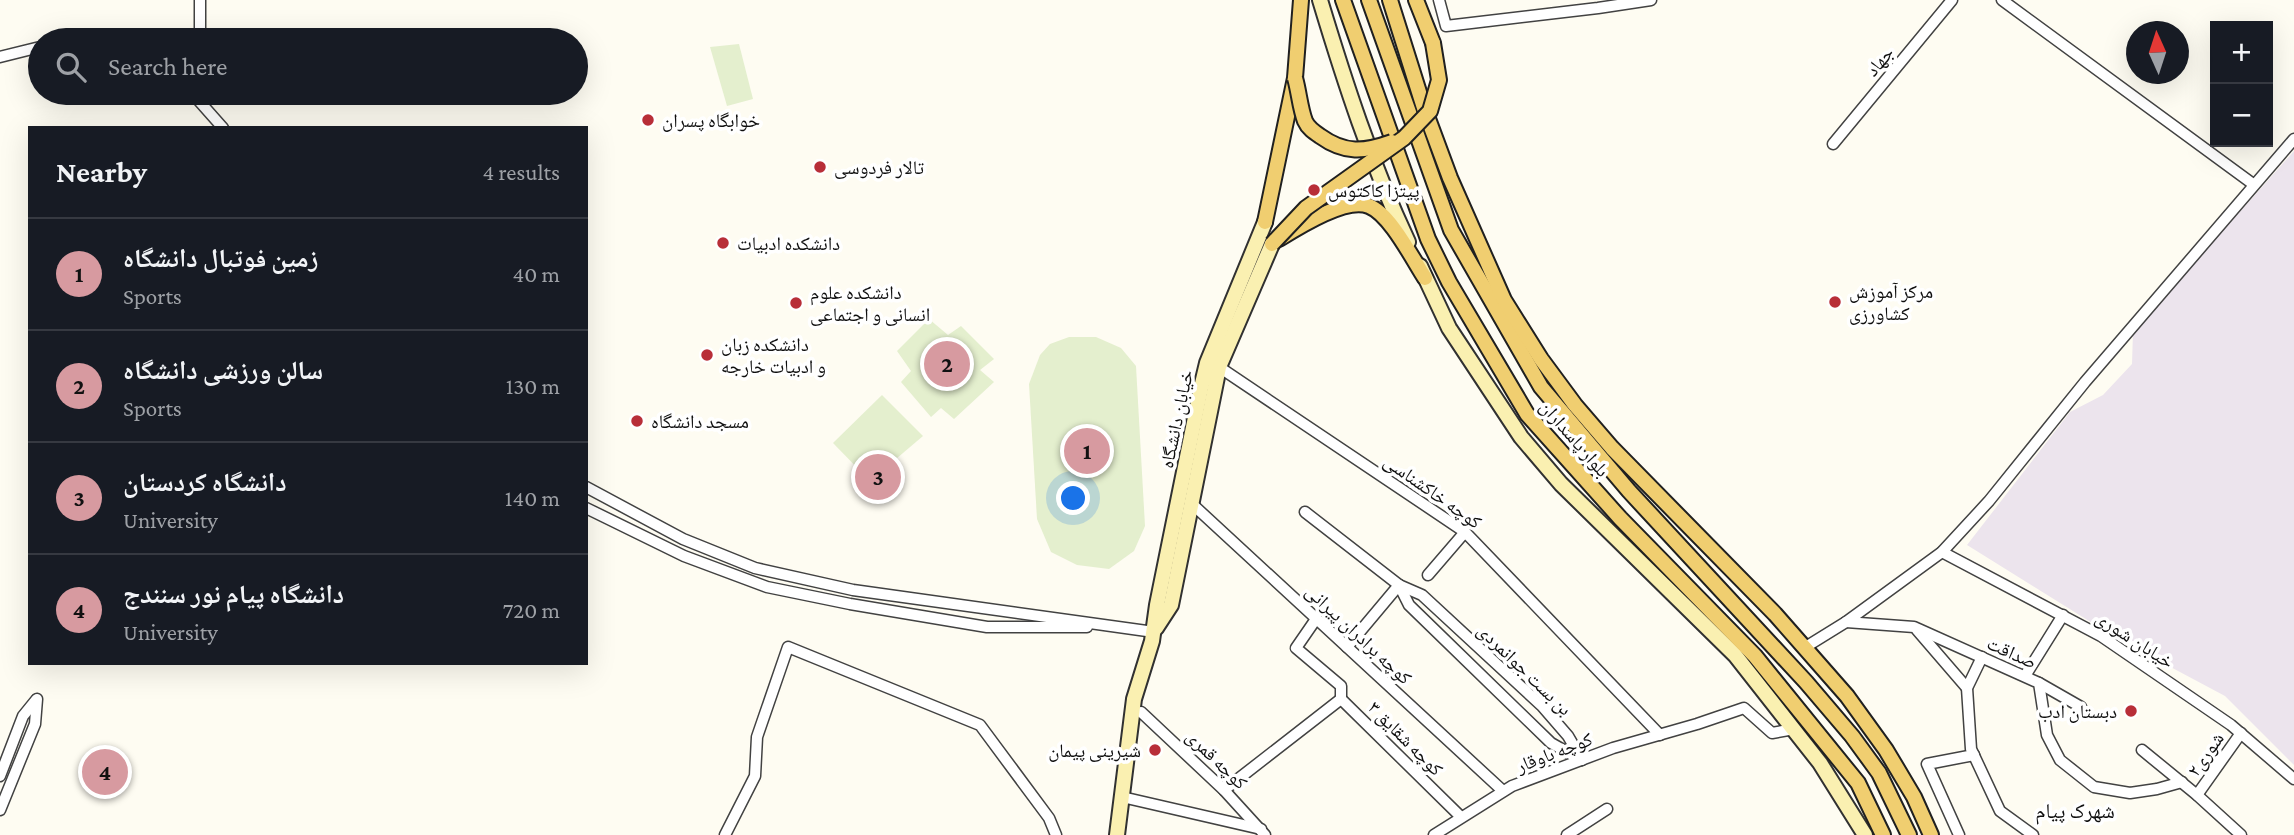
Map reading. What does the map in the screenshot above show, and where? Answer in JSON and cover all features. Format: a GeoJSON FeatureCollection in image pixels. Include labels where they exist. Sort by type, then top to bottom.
{"type":"FeatureCollection","features":[{"type":"Feature","properties":{"kind":"main road"},"geometry":{"type":"LineString","coordinates":[[1265,222],[1296,78],[1301,0]]}},
{"type":"Feature","properties":{"kind":"main road","name":"بلوار پاسداران"},"geometry":{"type":"LineString","coordinates":[[1343,0],[1428,239],[1449,282],[1527,414],[1620,517],[1755,656],[1858,783],[1883,835]]}},
{"type":"Feature","properties":{"kind":"main road","name":"بلوار پاسداران"},"geometry":{"type":"LineString","coordinates":[[1369,0],[1451,230],[1541,387],[1629,491],[1807,682],[1852,736],[1879,773],[1909,835]]}},
{"type":"Feature","properties":{"kind":"main road"},"geometry":{"type":"LineString","coordinates":[[1391,0],[1445,166],[1504,300],[1541,359],[1575,405],[1612,448],[1774,614],[1847,696],[1886,750],[1914,797],[1931,835]]}},
{"type":"Feature","properties":{"kind":"main road"},"geometry":{"type":"LineString","coordinates":[[1272,244],[1306,208],[1404,138],[1430,111],[1438,80],[1433,43],[1416,0]]}},
{"type":"Feature","properties":{"kind":"main road"},"geometry":{"type":"LineString","coordinates":[[1296,78],[1305,120],[1311,130],[1334,146],[1354,150],[1379,147],[1404,138]]}},
{"type":"Feature","properties":{"kind":"main road"},"geometry":{"type":"LineString","coordinates":[[1272,244],[1315,218],[1346,207],[1367,205],[1384,217],[1425,278]]}},
{"type":"Feature","properties":{"kind":"main road"},"geometry":{"type":"LineString","coordinates":[[1470,262],[1484,253]]}},
{"type":"Feature","properties":{"kind":"main road"},"geometry":{"type":"LineString","coordinates":[[1852,736],[1899,774]]}},
{"type":"Feature","properties":{"kind":"street"},"geometry":{"type":"LineString","coordinates":[[200,0],[200,28]]}},
{"type":"Feature","properties":{"kind":"street"},"geometry":{"type":"LineString","coordinates":[[1321,0],[1351,104],[1382,187],[1449,328],[1521,437],[1561,484],[1735,655],[1821,763],[1865,835]]}},
{"type":"Feature","properties":{"kind":"street"},"geometry":{"type":"LineString","coordinates":[[1438,0],[1446,26],[1576,11],[1597,4],[1651,0]]}},
{"type":"Feature","properties":{"kind":"street"},"geometry":{"type":"LineString","coordinates":[[1570,0],[1576,11]]}},
{"type":"Feature","properties":{"kind":"street","name":"جهاد"},"geometry":{"type":"LineString","coordinates":[[1833,144],[1952,0]]}},
{"type":"Feature","properties":{"kind":"street"},"geometry":{"type":"LineString","coordinates":[[2002,0],[2253,184]]}},
{"type":"Feature","properties":{"kind":"street"},"geometry":{"type":"LineString","coordinates":[[0,57],[28,50]]}},
{"type":"Feature","properties":{"kind":"street"},"geometry":{"type":"LineString","coordinates":[[203,105],[221,126]]}},
{"type":"Feature","properties":{"kind":"street"},"geometry":{"type":"LineString","coordinates":[[1804,648],[1846,622],[1942,552],[1989,501],[2085,382],[2294,139]]}},
{"type":"Feature","properties":{"kind":"street","name":"خیابان دانشگاه"},"geometry":{"type":"LineString","coordinates":[[1116,835],[1134,699],[1154,632],[1157,605],[1207,363],[1265,222]]}},
{"type":"Feature","properties":{"kind":"street","name":"خیابان دانشگاه"},"geometry":{"type":"LineString","coordinates":[[1154,632],[1171,606],[1219,367],[1272,244]]}},
{"type":"Feature","properties":{"kind":"street","name":"کوچه خاکشناسی"},"geometry":{"type":"LineString","coordinates":[[1219,367],[1465,532],[1660,734]]}},
{"type":"Feature","properties":{"kind":"street"},"geometry":{"type":"LineString","coordinates":[[588,488],[683,539],[755,568],[853,590],[1154,632]]}},
{"type":"Feature","properties":{"kind":"street","name":"کوچه برادران پیرانی"},"geometry":{"type":"LineString","coordinates":[[1191,503],[1503,791]]}},
{"type":"Feature","properties":{"kind":"street"},"geometry":{"type":"LineString","coordinates":[[588,509],[684,556],[767,587],[987,627],[1120,626]]}},
{"type":"Feature","properties":{"kind":"street","name":"بن بست جوانمردی"},"geometry":{"type":"LineString","coordinates":[[1305,512],[1399,585],[1422,595],[1542,706],[1568,736],[1582,760]]}},
{"type":"Feature","properties":{"kind":"street"},"geometry":{"type":"LineString","coordinates":[[1428,575],[1465,532]]}},
{"type":"Feature","properties":{"kind":"street","name":"خیابان شوری"},"geometry":{"type":"LineString","coordinates":[[1942,552],[2101,636],[2241,733],[2294,779]]}},
{"type":"Feature","properties":{"kind":"street"},"geometry":{"type":"LineString","coordinates":[[1347,647],[1399,585]]}},
{"type":"Feature","properties":{"kind":"street","name":"بن بست جوانمردی"},"geometry":{"type":"LineString","coordinates":[[1399,585],[1409,605],[1551,743],[1582,760]]}},
{"type":"Feature","properties":{"kind":"street"},"geometry":{"type":"LineString","coordinates":[[850,604],[853,590]]}},
{"type":"Feature","properties":{"kind":"street"},"geometry":{"type":"LineString","coordinates":[[2025,676],[2063,615]]}},
{"type":"Feature","properties":{"kind":"street"},"geometry":{"type":"LineString","coordinates":[[1316,619],[1296,648],[1341,686],[1341,699]]}},
{"type":"Feature","properties":{"kind":"street","name":"صداقت"},"geometry":{"type":"LineString","coordinates":[[1846,622],[1914,627],[2039,683],[2047,735],[2060,760],[2094,787],[2130,793],[2182,782]]}},
{"type":"Feature","properties":{"kind":"street"},"geometry":{"type":"LineString","coordinates":[[1914,627],[1966,688]]}},
{"type":"Feature","properties":{"kind":"street"},"geometry":{"type":"LineString","coordinates":[[725,835],[755,776],[757,737],[788,647],[980,724],[1049,818],[1056,835]]}},
{"type":"Feature","properties":{"kind":"street"},"geometry":{"type":"LineString","coordinates":[[1982,657],[1966,688],[1971,749],[2000,811],[2033,835]]}},
{"type":"Feature","properties":{"kind":"street"},"geometry":{"type":"LineString","coordinates":[[2039,683],[2081,707]]}},
{"type":"Feature","properties":{"kind":"street"},"geometry":{"type":"LineString","coordinates":[[0,776],[23,716],[37,699],[35,724],[0,810]]}},
{"type":"Feature","properties":{"kind":"street","name":"کوچه شقایق ۳"},"geometry":{"type":"LineString","coordinates":[[1224,790],[1341,699],[1461,817]]}},
{"type":"Feature","properties":{"kind":"street","name":"کوچه باوقار"},"geometry":{"type":"LineString","coordinates":[[1434,835],[1503,791],[1582,760],[1744,708],[1772,733],[1794,729]]}},
{"type":"Feature","properties":{"kind":"street","name":"کوچه قمری"},"geometry":{"type":"LineString","coordinates":[[1141,712],[1224,790],[1263,832]]}},
{"type":"Feature","properties":{"kind":"street","name":"شوری۲"},"geometry":{"type":"LineString","coordinates":[[2197,794],[2241,733]]}},
{"type":"Feature","properties":{"kind":"street"},"geometry":{"type":"LineString","coordinates":[[2142,750],[2197,794],[2237,834]]}},
{"type":"Feature","properties":{"kind":"street"},"geometry":{"type":"LineString","coordinates":[[1959,835],[1927,764],[1974,755]]}},
{"type":"Feature","properties":{"kind":"street"},"geometry":{"type":"LineString","coordinates":[[1122,797],[1263,832]]}},
{"type":"Feature","properties":{"kind":"street"},"geometry":{"type":"LineString","coordinates":[[1567,835],[1607,809]]}},
{"type":"Feature","properties":{"kind":"shaded area"},"geometry":{"type":"Polygon","coordinates":[[[2294,151],[2294,765],[2225,696],[2118,639],[1967,545],[2070,412],[2103,395],[2132,364],[2133,332],[2294,151]]]}},
{"type":"Feature","properties":{"kind":"green space"},"geometry":{"type":"Polygon","coordinates":[[[739,44],[753,99],[727,106],[710,47],[739,44]]]}},
{"type":"Feature","properties":{"kind":"green space"},"geometry":{"type":"Polygon","coordinates":[[[929,319],[948,335],[961,326],[994,359],[980,370],[994,382],[954,419],[941,408],[931,417],[901,382],[911,371],[897,351],[929,319]]]}},
{"type":"Feature","properties":{"kind":"green space"},"geometry":{"type":"Polygon","coordinates":[[[1069,337],[1096,337],[1121,348],[1136,366],[1145,526],[1134,551],[1109,569],[1077,565],[1051,552],[1037,519],[1029,384],[1040,355],[1050,344],[1069,337]]]}},
{"type":"Feature","properties":{"kind":"green space"},"geometry":{"type":"Polygon","coordinates":[[[882,395],[923,436],[870,481],[833,443],[882,395]]]}},
{"type":"Feature","properties":{"kind":"place","name":"خوابگاه پسران"},"geometry":{"type":"Point","coordinates":[648,120]}},
{"type":"Feature","properties":{"kind":"place","name":"تالار فردوسی"},"geometry":{"type":"Point","coordinates":[820,167]}},
{"type":"Feature","properties":{"kind":"place","name":"پیتزا کاکتوس"},"geometry":{"type":"Point","coordinates":[1314,190]}},
{"type":"Feature","properties":{"kind":"place","name":"دانشکده ادبیات"},"geometry":{"type":"Point","coordinates":[723,243]}},
{"type":"Feature","properties":{"kind":"place","name":"مرکز آموزش کشاورزی"},"geometry":{"type":"Point","coordinates":[1835,302]}},
{"type":"Feature","properties":{"kind":"place","name":"دانشکده علوم انسانی و اجتماعی"},"geometry":{"type":"Point","coordinates":[796,303]}},
{"type":"Feature","properties":{"kind":"place","name":"دانشکده زبان و ادبیات خارجه"},"geometry":{"type":"Point","coordinates":[707,355]}},
{"type":"Feature","properties":{"kind":"place","name":"سالن ورزشی دانشگاه"},"geometry":{"type":"Point","coordinates":[947,364]}},
{"type":"Feature","properties":{"kind":"place","name":"مسجد دانشگاه"},"geometry":{"type":"Point","coordinates":[637,421]}},
{"type":"Feature","properties":{"kind":"place","name":"زمین فوتبال دانشگاه"},"geometry":{"type":"Point","coordinates":[1087,451]}},
{"type":"Feature","properties":{"kind":"place","name":"دانشگاه کردستان"},"geometry":{"type":"Point","coordinates":[878,477]}},
{"type":"Feature","properties":{"kind":"place","name":"دبستان ادب"},"geometry":{"type":"Point","coordinates":[2131,711]}},
{"type":"Feature","properties":{"kind":"place","name":"شیرینی پیمان"},"geometry":{"type":"Point","coordinates":[1155,750]}},
{"type":"Feature","properties":{"kind":"place","name":"دانشگاه پیام نور سنندج"},"geometry":{"type":"Point","coordinates":[105,772]}},
{"type":"Feature","properties":{"kind":"district","name":"شهرک پیام"},"geometry":{"type":"Point","coordinates":[2075,811]}}]}
